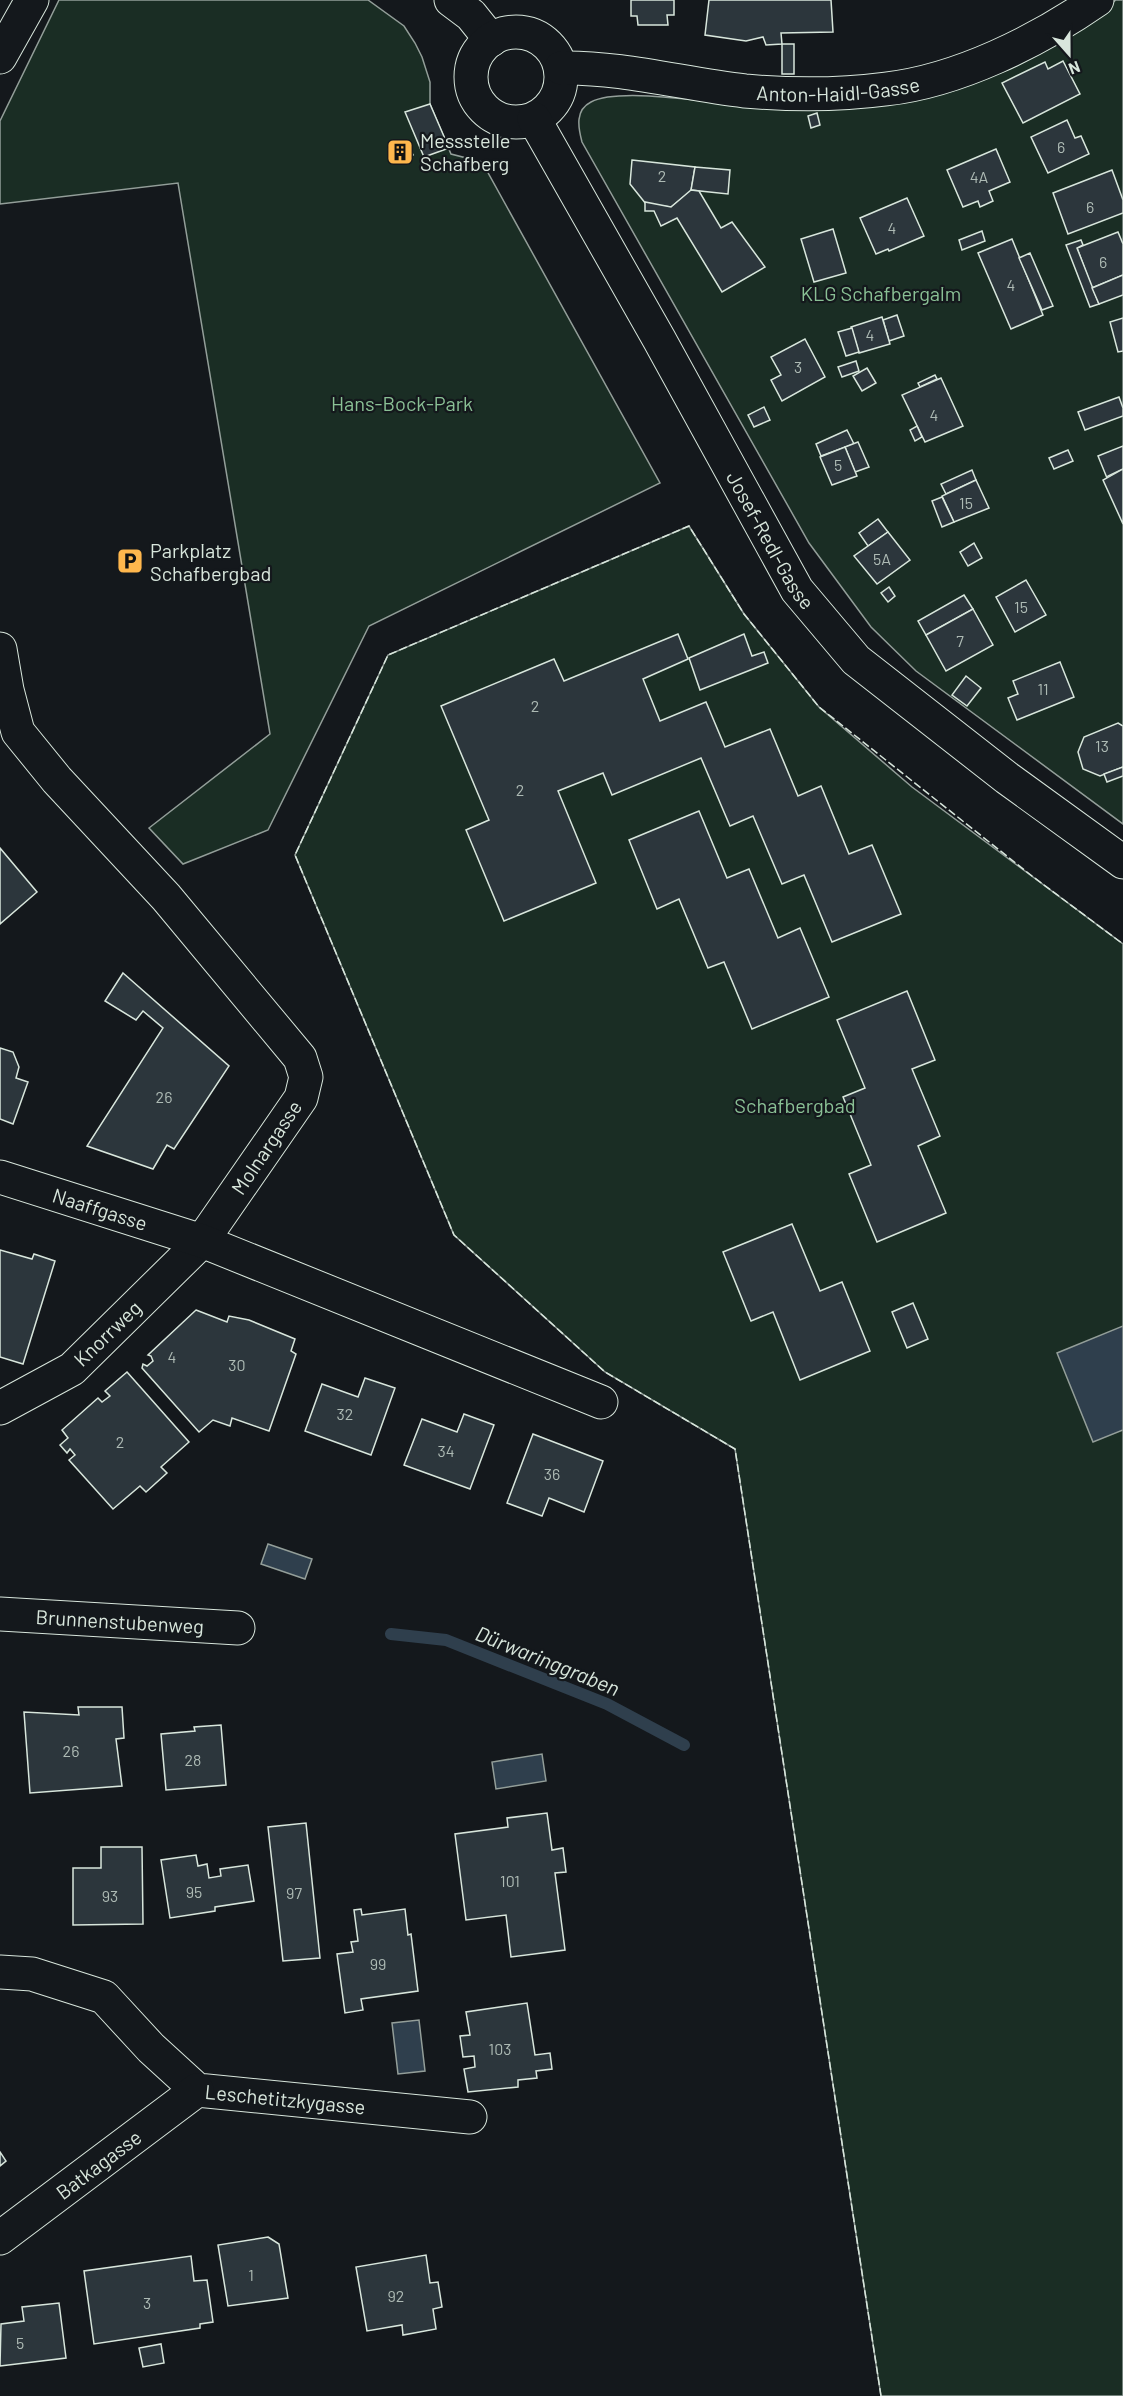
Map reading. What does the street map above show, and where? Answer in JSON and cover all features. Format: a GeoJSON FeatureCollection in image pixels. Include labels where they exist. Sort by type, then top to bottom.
{"type":"FeatureCollection","features":[{"type":"Feature","properties":{"kind":"street"},"geometry":{"type":"LineString","coordinates":[[0,57],[32,0]]}},
{"type":"Feature","properties":{"kind":"street"},"geometry":{"type":"LineString","coordinates":[[451,0],[471,15],[491,40]]}},
{"type":"Feature","properties":{"kind":"street","name":"Anton-Haidl-Gasse"},"geometry":{"type":"LineString","coordinates":[[561,68],[611,70],[746,91],[798,93],[887,89],[933,80],[998,56],[1055,27],[1097,0]]}},
{"type":"Feature","properties":{"kind":"street"},"geometry":{"type":"LineString","coordinates":[[519,32],[533,35],[546,42],[561,68],[562,84],[557,99],[547,111],[534,119],[518,123],[501,121],[487,112],[476,100],[471,84],[472,67],[478,52],[491,40],[504,34],[519,32]]}},
{"type":"Feature","properties":{"kind":"street","name":"Josef-Redl-Gasse"},"geometry":{"type":"LineString","coordinates":[[534,119],[659,339],[797,590],[856,660],[1007,778],[1123,862]]}},
{"type":"Feature","properties":{"kind":"street","name":"Molnargasse"},"geometry":{"type":"LineString","coordinates":[[0,649],[7,690],[18,732],[57,780],[166,897],[300,1058],[306,1077],[301,1098],[202,1241]]}},
{"type":"Feature","properties":{"kind":"street","name":"Naaffgasse"},"geometry":{"type":"LineString","coordinates":[[0,1177],[202,1241]]}},
{"type":"Feature","properties":{"kind":"street"},"geometry":{"type":"LineString","coordinates":[[202,1241],[601,1402]]}},
{"type":"Feature","properties":{"kind":"street","name":"Knorrweg"},"geometry":{"type":"LineString","coordinates":[[0,1408],[72,1369],[202,1241]]}},
{"type":"Feature","properties":{"kind":"street","name":"Brunnenstubenweg"},"geometry":{"type":"LineString","coordinates":[[0,1614],[238,1629]]}},
{"type":"Feature","properties":{"kind":"street","name":"Leschetitzkygasse"},"geometry":{"type":"LineString","coordinates":[[0,1972],[32,1974],[104,1997],[151,2048],[197,2090],[470,2117]]}},
{"type":"Feature","properties":{"kind":"street","name":"Batkagasse"},"geometry":{"type":"LineString","coordinates":[[0,2238],[197,2090]]}},
{"type":"Feature","properties":{"kind":"green space","name":"Hans-Bock-Park"},"geometry":{"type":"Polygon","coordinates":[[[59,0],[368,0],[404,26],[422,57],[430,82],[430,104],[451,154],[482,162],[660,483],[369,626],[268,830],[183,864],[149,828],[270,734],[178,183],[0,204],[0,121],[59,0]]]}},
{"type":"Feature","properties":{"kind":"green space","name":"KLG Schafbergalm"},"geometry":{"type":"Polygon","coordinates":[[[1116,0],[1123,0],[1123,824],[916,671],[871,627],[809,543],[582,142],[579,125],[580,114],[586,105],[607,97],[652,96],[774,109],[855,108],[902,102],[1098,13],[1116,0]]]}},
{"type":"Feature","properties":{"kind":"green space","name":"Schafbergbad"},"geometry":{"type":"Polygon","coordinates":[[[689,526],[744,614],[819,707],[912,787],[1123,944],[1123,2396],[881,2396],[735,1449],[605,1372],[454,1235],[295,855],[388,655],[689,526]]]}},
{"type":"Feature","properties":{"kind":"water"},"geometry":{"type":"Polygon","coordinates":[[[1123,1326],[1123,1430],[1093,1442],[1057,1353],[1123,1326]]]}},
{"type":"Feature","properties":{"kind":"water"},"geometry":{"type":"Polygon","coordinates":[[[268,1544],[312,1559],[305,1579],[261,1564],[268,1544]]]}},
{"type":"Feature","properties":{"kind":"water"},"geometry":{"type":"Polygon","coordinates":[[[542,1754],[546,1781],[496,1789],[492,1762],[542,1754]]]}},
{"type":"Feature","properties":{"kind":"water"},"geometry":{"type":"Polygon","coordinates":[[[419,2020],[425,2071],[398,2074],[392,2023],[419,2020]]]}},
{"type":"Feature","properties":{"kind":"building"},"geometry":{"type":"Polygon","coordinates":[[[631,0],[674,0],[674,15],[667,15],[668,25],[638,25],[637,16],[631,16],[631,0]]]}},
{"type":"Feature","properties":{"kind":"building"},"geometry":{"type":"Polygon","coordinates":[[[709,0],[831,0],[833,32],[781,33],[782,44],[766,45],[763,37],[746,41],[705,35],[709,0]]]}},
{"type":"Feature","properties":{"kind":"building"},"geometry":{"type":"Polygon","coordinates":[[[782,44],[794,44],[794,74],[782,74],[782,44]]]}},
{"type":"Feature","properties":{"kind":"building"},"geometry":{"type":"Polygon","coordinates":[[[1063,61],[1080,94],[1023,123],[1002,83],[1045,62],[1048,69],[1063,61]]]}},
{"type":"Feature","properties":{"kind":"building"},"geometry":{"type":"Polygon","coordinates":[[[430,104],[449,148],[424,157],[405,112],[430,104]]]}},
{"type":"Feature","properties":{"kind":"building"},"geometry":{"type":"Polygon","coordinates":[[[817,113],[820,125],[811,128],[808,116],[817,113]]]}},
{"type":"Feature","properties":{"kind":"building"},"geometry":{"type":"Polygon","coordinates":[[[1067,120],[1075,138],[1081,136],[1089,154],[1048,173],[1031,137],[1067,120]]]}},
{"type":"Feature","properties":{"kind":"building","name":"Messstelle Schafberg"},"geometry":{"type":"Polygon","coordinates":[[[406,140],[413,155],[395,164],[388,149],[406,140]]]}},
{"type":"Feature","properties":{"kind":"building"},"geometry":{"type":"Polygon","coordinates":[[[996,149],[1010,182],[989,191],[993,201],[980,207],[978,201],[963,207],[947,170],[996,149]]]}},
{"type":"Feature","properties":{"kind":"building"},"geometry":{"type":"Polygon","coordinates":[[[632,160],[695,167],[691,191],[671,207],[646,204],[630,184],[632,160]]]}},
{"type":"Feature","properties":{"kind":"building"},"geometry":{"type":"Polygon","coordinates":[[[695,167],[730,170],[728,194],[691,190],[695,167]]]}},
{"type":"Feature","properties":{"kind":"building"},"geometry":{"type":"Polygon","coordinates":[[[1112,170],[1123,200],[1123,213],[1068,234],[1053,193],[1112,170]]]}},
{"type":"Feature","properties":{"kind":"building"},"geometry":{"type":"Polygon","coordinates":[[[691,190],[699,191],[721,228],[732,222],[765,267],[722,292],[677,218],[661,226],[654,211],[645,211],[645,202],[671,207],[691,190]]]}},
{"type":"Feature","properties":{"kind":"building"},"geometry":{"type":"Polygon","coordinates":[[[907,198],[924,236],[876,254],[860,218],[907,198]]]}},
{"type":"Feature","properties":{"kind":"building"},"geometry":{"type":"Polygon","coordinates":[[[833,229],[846,273],[814,282],[801,239],[833,229]]]}},
{"type":"Feature","properties":{"kind":"building"},"geometry":{"type":"Polygon","coordinates":[[[982,231],[985,241],[962,250],[959,240],[982,231]]]}},
{"type":"Feature","properties":{"kind":"building"},"geometry":{"type":"Polygon","coordinates":[[[1118,232],[1123,244],[1123,275],[1092,288],[1077,248],[1118,232]]]}},
{"type":"Feature","properties":{"kind":"building"},"geometry":{"type":"Polygon","coordinates":[[[1012,239],[1043,315],[1011,329],[978,253],[1012,239]]]}},
{"type":"Feature","properties":{"kind":"building"},"geometry":{"type":"Polygon","coordinates":[[[1081,240],[1083,245],[1077,248],[1099,304],[1090,307],[1066,245],[1081,240]]]}},
{"type":"Feature","properties":{"kind":"building"},"geometry":{"type":"Polygon","coordinates":[[[1030,253],[1053,306],[1042,310],[1019,258],[1030,253]]]}},
{"type":"Feature","properties":{"kind":"building"},"geometry":{"type":"Polygon","coordinates":[[[1123,275],[1123,295],[1099,304],[1092,288],[1123,275]]]}},
{"type":"Feature","properties":{"kind":"building"},"geometry":{"type":"Polygon","coordinates":[[[897,315],[904,336],[889,341],[883,320],[897,315]]]}},
{"type":"Feature","properties":{"kind":"building"},"geometry":{"type":"Polygon","coordinates":[[[882,317],[890,344],[859,353],[851,327],[882,317]]]}},
{"type":"Feature","properties":{"kind":"building"},"geometry":{"type":"Polygon","coordinates":[[[1123,318],[1123,351],[1118,352],[1110,322],[1123,318]]]}},
{"type":"Feature","properties":{"kind":"building"},"geometry":{"type":"Polygon","coordinates":[[[852,328],[859,352],[846,356],[838,332],[852,328]]]}},
{"type":"Feature","properties":{"kind":"building"},"geometry":{"type":"Polygon","coordinates":[[[805,339],[825,377],[782,401],[771,380],[781,375],[771,357],[805,339]]]}},
{"type":"Feature","properties":{"kind":"building"},"geometry":{"type":"Polygon","coordinates":[[[856,361],[859,371],[842,377],[838,367],[856,361]]]}},
{"type":"Feature","properties":{"kind":"building"},"geometry":{"type":"Polygon","coordinates":[[[867,368],[876,383],[862,391],[853,376],[867,368]]]}},
{"type":"Feature","properties":{"kind":"building"},"geometry":{"type":"Polygon","coordinates":[[[935,375],[937,379],[920,387],[918,383],[935,375]]]}},
{"type":"Feature","properties":{"kind":"building"},"geometry":{"type":"Polygon","coordinates":[[[941,378],[963,426],[925,442],[902,395],[941,378]]]}},
{"type":"Feature","properties":{"kind":"building"},"geometry":{"type":"Polygon","coordinates":[[[1119,397],[1123,416],[1085,430],[1078,412],[1119,397]]]}},
{"type":"Feature","properties":{"kind":"building"},"geometry":{"type":"Polygon","coordinates":[[[764,407],[770,420],[754,427],[748,415],[764,407]]]}},
{"type":"Feature","properties":{"kind":"building"},"geometry":{"type":"Polygon","coordinates":[[[917,426],[922,437],[915,441],[910,430],[917,426]]]}},
{"type":"Feature","properties":{"kind":"building"},"geometry":{"type":"Polygon","coordinates":[[[847,430],[854,444],[821,456],[816,444],[847,430]]]}},
{"type":"Feature","properties":{"kind":"building"},"geometry":{"type":"Polygon","coordinates":[[[858,442],[869,467],[855,472],[845,447],[858,442]]]}},
{"type":"Feature","properties":{"kind":"building"},"geometry":{"type":"Polygon","coordinates":[[[1123,446],[1123,469],[1107,478],[1098,456],[1123,446]]]}},
{"type":"Feature","properties":{"kind":"building"},"geometry":{"type":"Polygon","coordinates":[[[845,447],[857,476],[832,485],[820,457],[845,447]]]}},
{"type":"Feature","properties":{"kind":"building"},"geometry":{"type":"Polygon","coordinates":[[[1068,450],[1073,461],[1054,469],[1049,458],[1068,450]]]}},
{"type":"Feature","properties":{"kind":"building"},"geometry":{"type":"Polygon","coordinates":[[[1123,469],[1123,524],[1103,480],[1123,469]]]}},
{"type":"Feature","properties":{"kind":"building"},"geometry":{"type":"Polygon","coordinates":[[[972,470],[976,480],[946,494],[941,484],[972,470]]]}},
{"type":"Feature","properties":{"kind":"building"},"geometry":{"type":"Polygon","coordinates":[[[976,480],[989,508],[954,522],[942,496],[976,480]]]}},
{"type":"Feature","properties":{"kind":"building"},"geometry":{"type":"Polygon","coordinates":[[[942,497],[954,522],[942,527],[932,501],[942,497]]]}},
{"type":"Feature","properties":{"kind":"building"},"geometry":{"type":"Polygon","coordinates":[[[878,519],[888,532],[868,546],[859,533],[878,519]]]}},
{"type":"Feature","properties":{"kind":"building"},"geometry":{"type":"Polygon","coordinates":[[[888,532],[910,560],[877,584],[854,556],[888,532]]]}},
{"type":"Feature","properties":{"kind":"building"},"geometry":{"type":"Polygon","coordinates":[[[974,543],[982,558],[968,566],[960,552],[974,543]]]}},
{"type":"Feature","properties":{"kind":"building"},"geometry":{"type":"Polygon","coordinates":[[[1026,580],[1046,615],[1015,632],[996,597],[1026,580]]]}},
{"type":"Feature","properties":{"kind":"building"},"geometry":{"type":"Polygon","coordinates":[[[889,587],[895,596],[888,602],[881,593],[889,587]]]}},
{"type":"Feature","properties":{"kind":"building"},"geometry":{"type":"Polygon","coordinates":[[[964,595],[973,609],[926,635],[918,621],[964,595]]]}},
{"type":"Feature","properties":{"kind":"building"},"geometry":{"type":"Polygon","coordinates":[[[973,609],[993,645],[946,671],[926,635],[973,609]]]}},
{"type":"Feature","properties":{"kind":"building"},"geometry":{"type":"Polygon","coordinates":[[[678,634],[688,659],[643,679],[660,721],[706,702],[725,747],[770,729],[798,796],[821,786],[849,854],[872,845],[901,914],[832,942],[804,875],[782,884],[753,816],[730,826],[701,758],[612,795],[603,773],[558,791],[596,883],[504,921],[466,830],[489,820],[441,706],[554,659],[564,681],[678,634]]]}},
{"type":"Feature","properties":{"kind":"building"},"geometry":{"type":"Polygon","coordinates":[[[744,634],[752,656],[764,652],[768,663],[700,690],[689,658],[744,634]]]}},
{"type":"Feature","properties":{"kind":"building"},"geometry":{"type":"Polygon","coordinates":[[[1060,662],[1074,697],[1017,720],[1008,698],[1018,694],[1013,681],[1060,662]]]}},
{"type":"Feature","properties":{"kind":"building"},"geometry":{"type":"Polygon","coordinates":[[[966,676],[981,688],[967,706],[952,695],[966,676]]]}},
{"type":"Feature","properties":{"kind":"building"},"geometry":{"type":"Polygon","coordinates":[[[1118,723],[1123,726],[1123,767],[1100,776],[1083,769],[1078,752],[1084,737],[1118,723]]]}},
{"type":"Feature","properties":{"kind":"building"},"geometry":{"type":"Polygon","coordinates":[[[1123,767],[1123,776],[1107,782],[1104,774],[1123,767]]]}},
{"type":"Feature","properties":{"kind":"building"},"geometry":{"type":"Polygon","coordinates":[[[699,811],[727,878],[749,869],[778,938],[800,928],[829,997],[752,1029],[724,962],[708,968],[679,899],[657,909],[629,840],[699,811]]]}},
{"type":"Feature","properties":{"kind":"building"},"geometry":{"type":"Polygon","coordinates":[[[0,848],[37,892],[0,924],[0,848]]]}},
{"type":"Feature","properties":{"kind":"building"},"geometry":{"type":"Polygon","coordinates":[[[123,973],[229,1066],[174,1149],[167,1145],[153,1169],[87,1146],[163,1028],[143,1011],[136,1020],[105,1001],[123,973]]]}},
{"type":"Feature","properties":{"kind":"building"},"geometry":{"type":"Polygon","coordinates":[[[907,991],[935,1060],[912,1069],[940,1136],[918,1146],[946,1213],[877,1242],[849,1174],[871,1165],[843,1097],[865,1088],[837,1020],[907,991]]]}},
{"type":"Feature","properties":{"kind":"building"},"geometry":{"type":"Polygon","coordinates":[[[0,1048],[13,1052],[19,1067],[16,1078],[28,1082],[13,1124],[0,1119],[0,1048]]]}},
{"type":"Feature","properties":{"kind":"building"},"geometry":{"type":"Polygon","coordinates":[[[792,1224],[820,1291],[842,1282],[870,1351],[800,1380],[773,1312],[751,1321],[723,1252],[792,1224]]]}},
{"type":"Feature","properties":{"kind":"building"},"geometry":{"type":"Polygon","coordinates":[[[0,1250],[32,1259],[34,1254],[55,1261],[23,1364],[0,1357],[0,1250]]]}},
{"type":"Feature","properties":{"kind":"building"},"geometry":{"type":"Polygon","coordinates":[[[913,1303],[928,1339],[907,1348],[892,1312],[913,1303]]]}},
{"type":"Feature","properties":{"kind":"building"},"geometry":{"type":"Polygon","coordinates":[[[196,1310],[227,1322],[229,1316],[249,1320],[295,1339],[291,1351],[296,1354],[269,1431],[232,1418],[230,1426],[213,1420],[199,1432],[142,1368],[143,1364],[147,1366],[153,1361],[148,1355],[196,1310]]]}},
{"type":"Feature","properties":{"kind":"building"},"geometry":{"type":"Polygon","coordinates":[[[127,1372],[189,1442],[161,1467],[167,1473],[146,1492],[140,1486],[113,1509],[69,1460],[75,1455],[70,1449],[67,1453],[60,1445],[68,1438],[62,1430],[98,1398],[102,1402],[110,1396],[105,1391],[127,1372]]]}},
{"type":"Feature","properties":{"kind":"building"},"geometry":{"type":"Polygon","coordinates":[[[365,1378],[395,1388],[371,1455],[305,1431],[322,1384],[358,1397],[365,1378]]]}},
{"type":"Feature","properties":{"kind":"building"},"geometry":{"type":"Polygon","coordinates":[[[464,1414],[494,1425],[470,1489],[404,1465],[422,1419],[457,1432],[464,1414]]]}},
{"type":"Feature","properties":{"kind":"building"},"geometry":{"type":"Polygon","coordinates":[[[533,1434],[603,1461],[584,1512],[549,1498],[542,1516],[507,1503],[533,1434]]]}},
{"type":"Feature","properties":{"kind":"building"},"geometry":{"type":"Polygon","coordinates":[[[78,1707],[122,1707],[124,1738],[116,1739],[122,1786],[30,1793],[24,1712],[79,1715],[78,1707]]]}},
{"type":"Feature","properties":{"kind":"building"},"geometry":{"type":"Polygon","coordinates":[[[221,1725],[226,1785],[166,1790],[161,1734],[195,1731],[194,1727],[221,1725]]]}},
{"type":"Feature","properties":{"kind":"building"},"geometry":{"type":"Polygon","coordinates":[[[547,1813],[552,1850],[563,1848],[566,1872],[555,1873],[565,1950],[511,1957],[506,1915],[466,1920],[455,1834],[508,1827],[507,1818],[547,1813]]]}},
{"type":"Feature","properties":{"kind":"building"},"geometry":{"type":"Polygon","coordinates":[[[306,1823],[320,1958],[283,1961],[268,1827],[306,1823]]]}},
{"type":"Feature","properties":{"kind":"building"},"geometry":{"type":"Polygon","coordinates":[[[101,1847],[142,1847],[143,1924],[73,1925],[73,1868],[101,1868],[101,1847]]]}},
{"type":"Feature","properties":{"kind":"building"},"geometry":{"type":"Polygon","coordinates":[[[196,1855],[198,1866],[207,1864],[209,1878],[221,1876],[220,1869],[248,1865],[254,1901],[215,1907],[215,1911],[170,1918],[161,1860],[196,1855]]]}},
{"type":"Feature","properties":{"kind":"building"},"geometry":{"type":"Polygon","coordinates":[[[361,1909],[362,1915],[405,1909],[408,1935],[411,1934],[418,1991],[361,1999],[363,2010],[345,2013],[337,1954],[353,1952],[351,1942],[358,1941],[354,1910],[361,1909]]]}},
{"type":"Feature","properties":{"kind":"building"},"geometry":{"type":"Polygon","coordinates":[[[527,2003],[535,2055],[550,2053],[552,2069],[536,2071],[537,2078],[518,2080],[518,2087],[468,2092],[464,2069],[475,2067],[474,2056],[463,2057],[460,2036],[470,2035],[466,2012],[527,2003]]]}},
{"type":"Feature","properties":{"kind":"building"},"geometry":{"type":"Polygon","coordinates":[[[0,2152],[6,2161],[0,2166],[0,2152]]]}},
{"type":"Feature","properties":{"kind":"building"},"geometry":{"type":"Polygon","coordinates":[[[268,2237],[279,2244],[288,2298],[228,2306],[218,2245],[268,2237]]]}},
{"type":"Feature","properties":{"kind":"building"},"geometry":{"type":"Polygon","coordinates":[[[426,2255],[430,2283],[438,2282],[442,2307],[433,2309],[436,2329],[403,2335],[402,2325],[367,2331],[356,2267],[426,2255]]]}},
{"type":"Feature","properties":{"kind":"building"},"geometry":{"type":"Polygon","coordinates":[[[191,2256],[194,2281],[207,2280],[213,2322],[200,2324],[200,2328],[94,2344],[84,2271],[191,2256]]]}},
{"type":"Feature","properties":{"kind":"building"},"geometry":{"type":"Polygon","coordinates":[[[59,2303],[66,2358],[0,2366],[1,2324],[24,2321],[22,2307],[59,2303]]]}},
{"type":"Feature","properties":{"kind":"building"},"geometry":{"type":"Polygon","coordinates":[[[161,2344],[164,2363],[143,2367],[139,2348],[161,2344]]]}},
{"type":"Feature","properties":{"kind":"waterway","name":"Dürwaringgraben"},"geometry":{"type":"LineString","coordinates":[[391,1634],[446,1640],[607,1704],[684,1745]]}},
{"type":"Feature","properties":{"kind":"fence"},"geometry":{"type":"LineString","coordinates":[[881,2396],[735,1449],[605,1372],[454,1235],[295,855],[388,655],[689,526],[744,614],[819,707],[1032,876],[1123,944]]}},
{"type":"Feature","properties":{"kind":"place","name":"Messstelle Schafberg"},"geometry":{"type":"Point","coordinates":[400,152]}},
{"type":"Feature","properties":{"kind":"place","name":"Parkplatz Schafbergbad"},"geometry":{"type":"Point","coordinates":[130,561]}}]}
